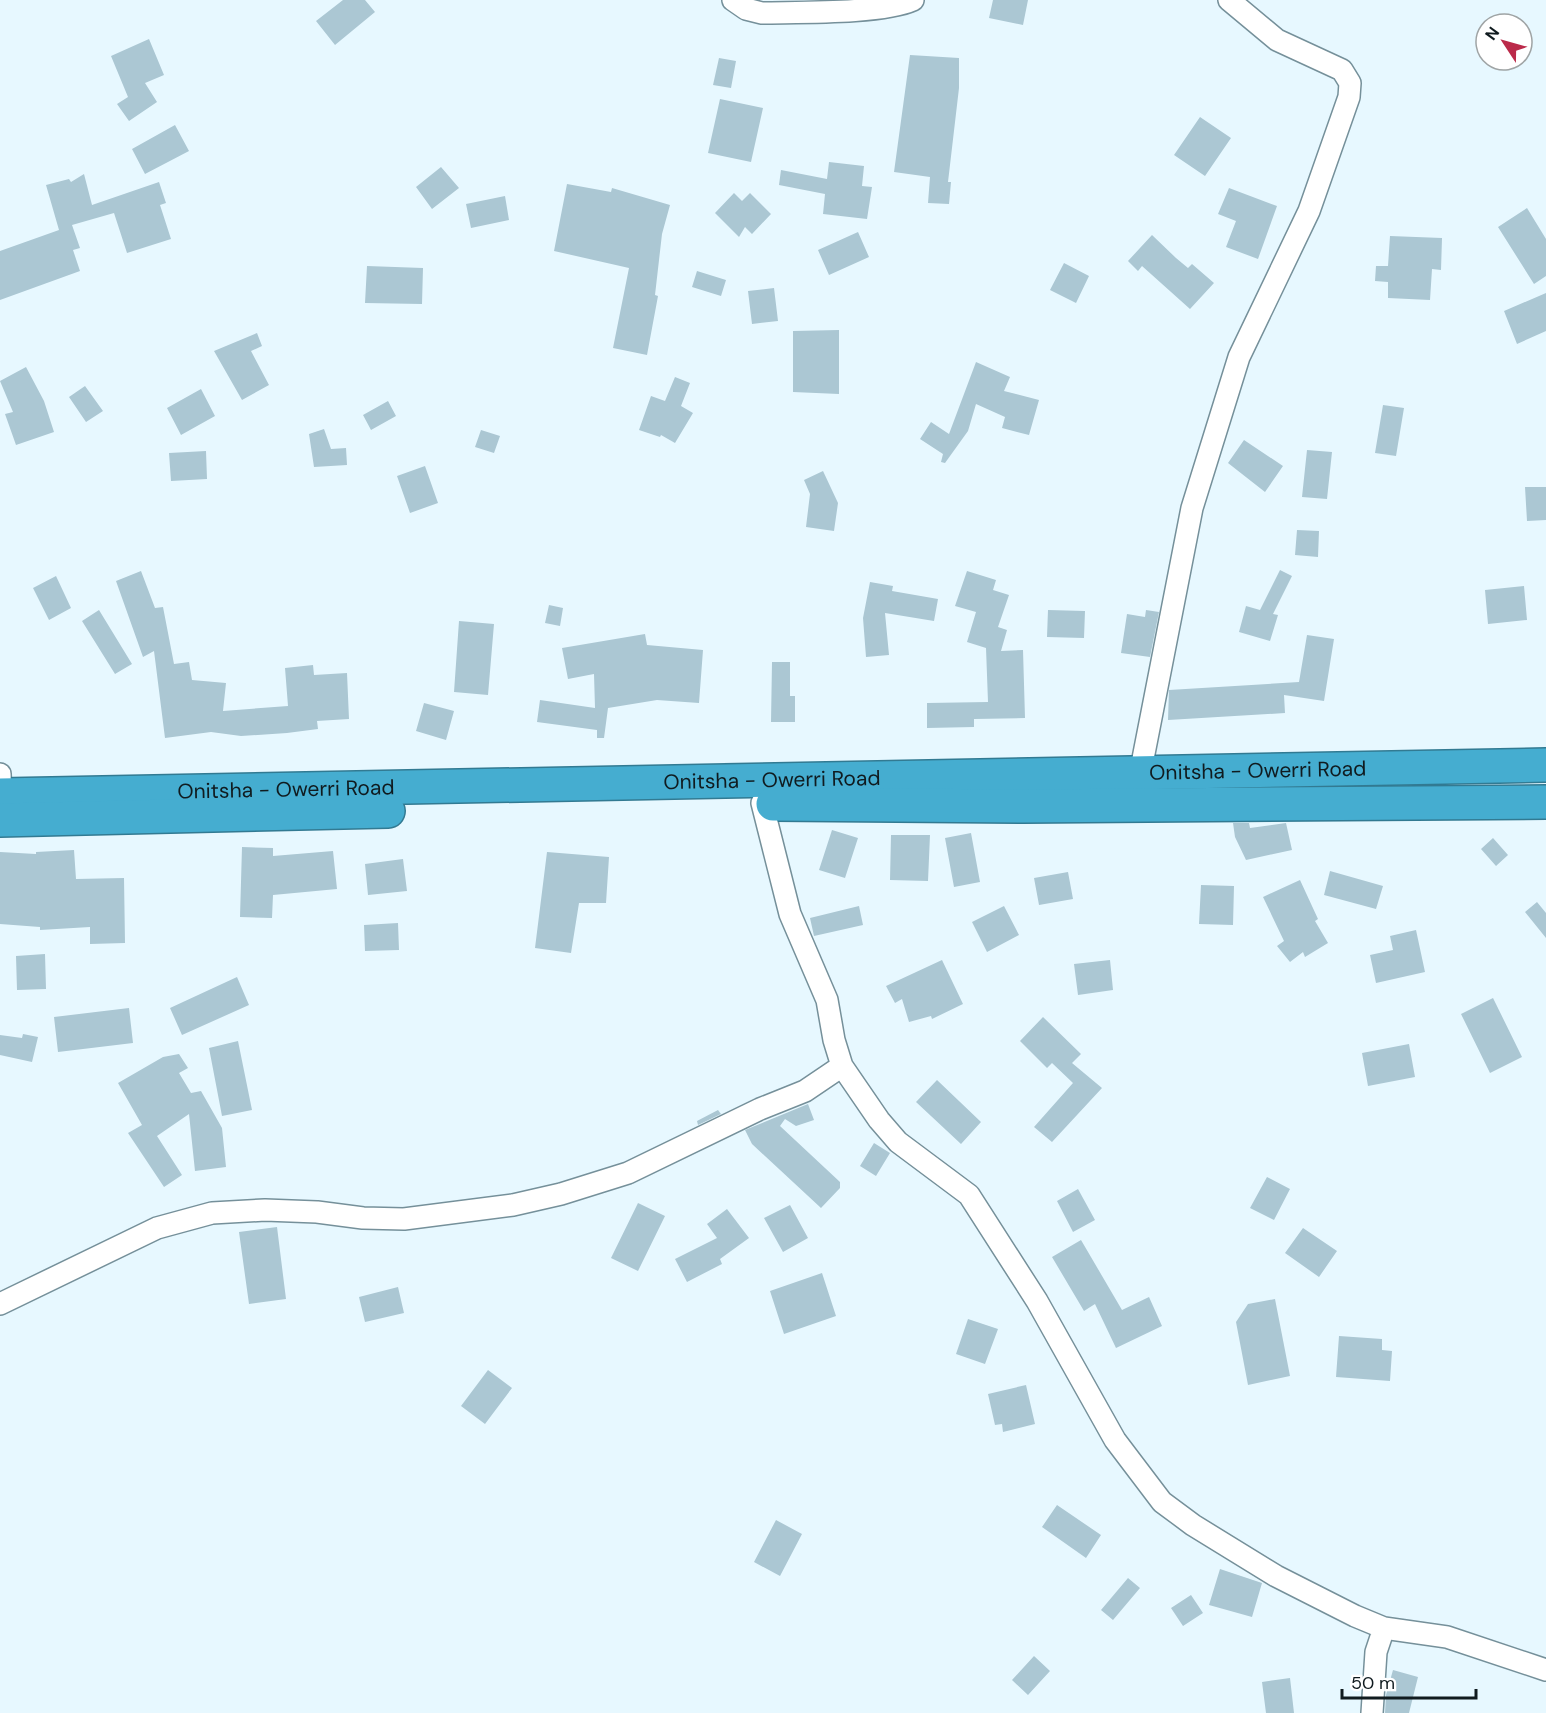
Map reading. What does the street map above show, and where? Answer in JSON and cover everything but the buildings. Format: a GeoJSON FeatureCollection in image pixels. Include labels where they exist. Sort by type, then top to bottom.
{"type":"FeatureCollection","features":[{"type":"Feature","properties":{"kind":"highway","name":"Onitsha - Owerri Road"},"geometry":{"type":"LineString","coordinates":[[0,796],[1546,765]]}},
{"type":"Feature","properties":{"kind":"highway","name":"Onitsha - Owerri Road"},"geometry":{"type":"LineString","coordinates":[[0,796],[1036,806],[1546,802]]}},
{"type":"Feature","properties":{"kind":"street"},"geometry":{"type":"LineString","coordinates":[[733,0],[747,9],[762,13],[870,8],[901,5],[913,0]]}},
{"type":"Feature","properties":{"kind":"street"},"geometry":{"type":"LineString","coordinates":[[1140,774],[1191,508],[1239,357],[1309,211],[1349,97],[1350,83],[1342,70],[1277,40],[1228,0]]}},
{"type":"Feature","properties":{"kind":"street"},"geometry":{"type":"LineString","coordinates":[[762,804],[790,914],[827,1000],[834,1040],[842,1066],[879,1120],[898,1142],[969,1195],[1031,1291],[1115,1440],[1162,1502],[1193,1525],[1276,1576],[1324,1602],[1384,1628],[1447,1637],[1546,1670]]}},
{"type":"Feature","properties":{"kind":"street"},"geometry":{"type":"LineString","coordinates":[[0,1305],[157,1228],[212,1213],[265,1210],[404,1219],[513,1205],[561,1194],[628,1173],[750,1114],[805,1091],[842,1066]]}},
{"type":"Feature","properties":{"kind":"street"},"geometry":{"type":"LineString","coordinates":[[1372,1713],[1376,1652],[1384,1628]]}}]}
